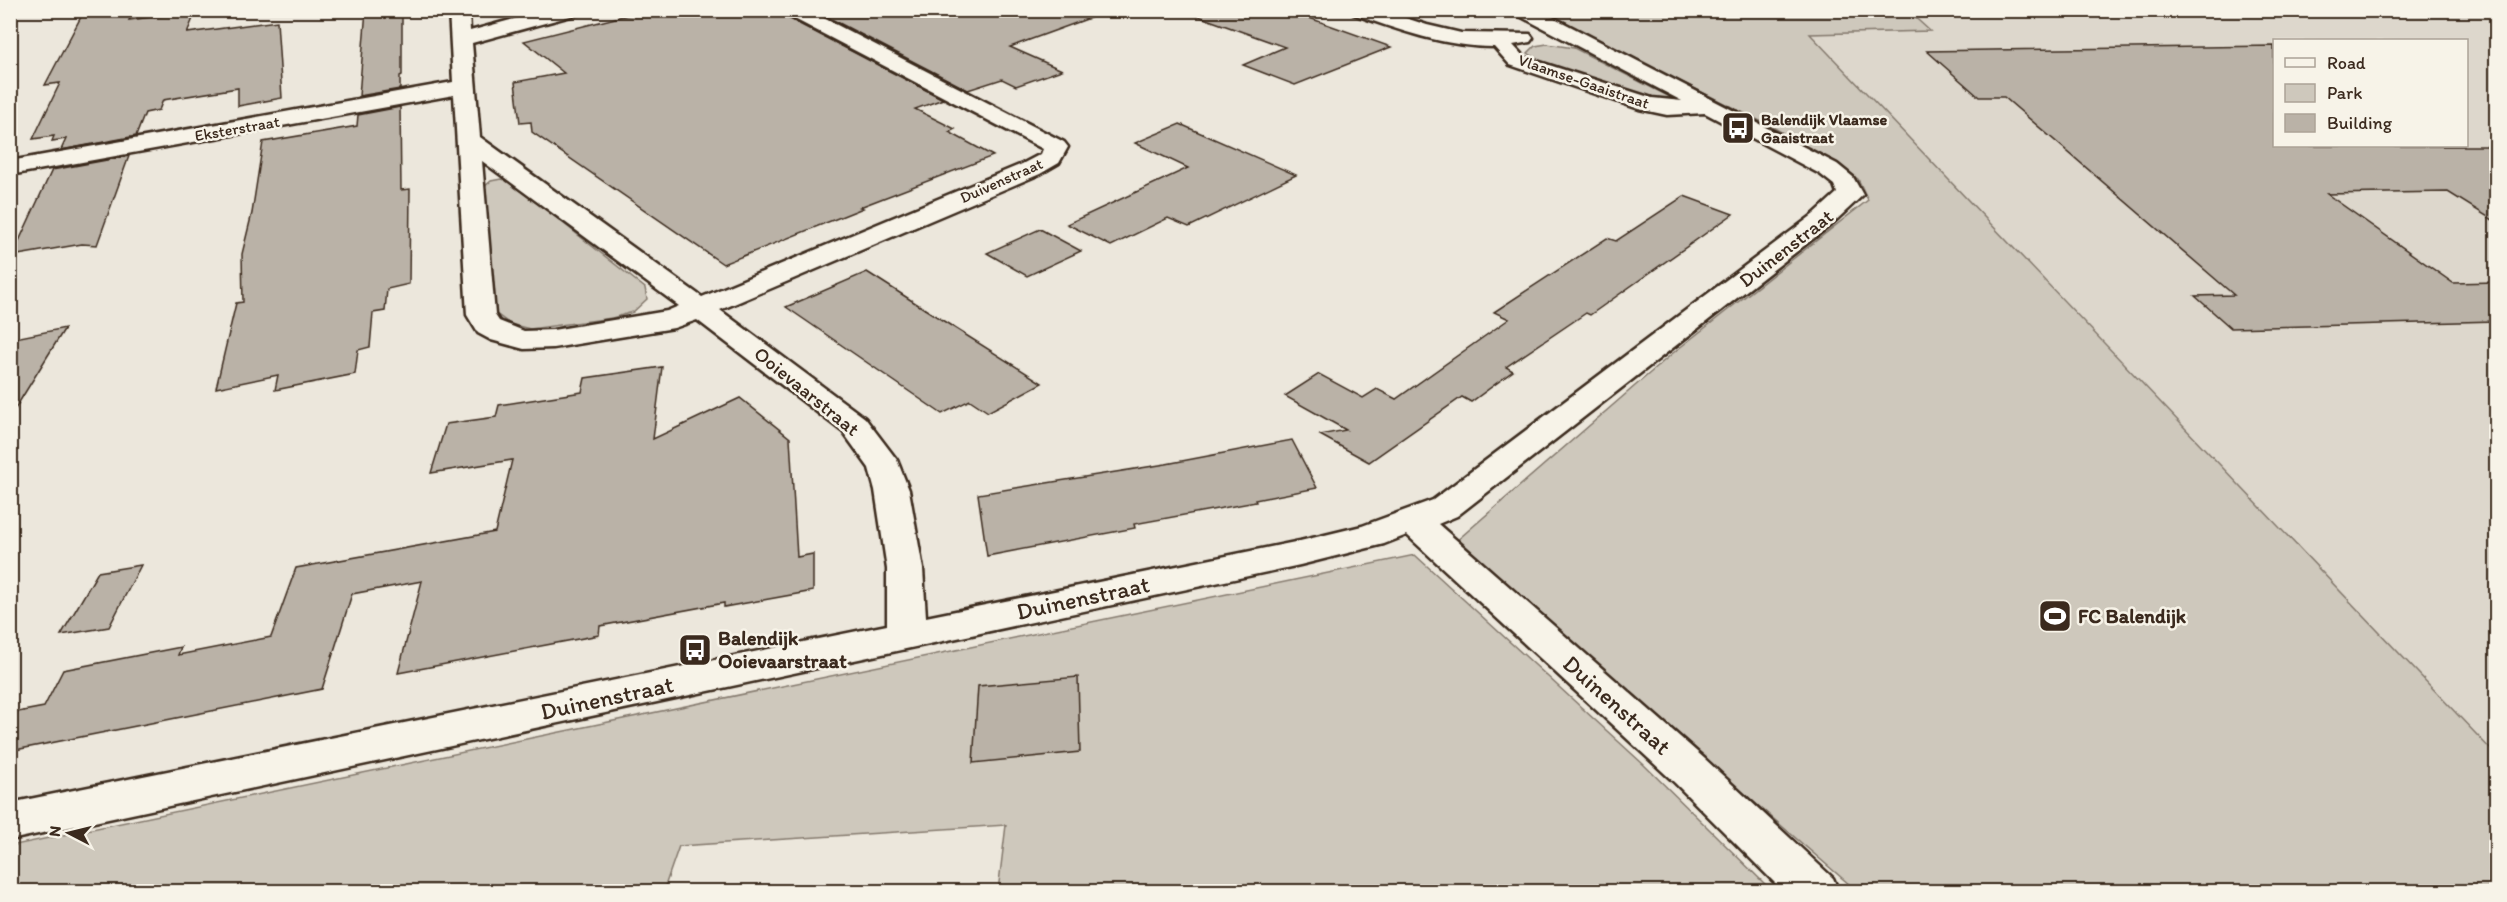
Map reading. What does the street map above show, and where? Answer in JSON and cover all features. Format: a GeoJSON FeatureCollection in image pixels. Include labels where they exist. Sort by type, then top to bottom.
{"type":"FeatureCollection","features":[{"type":"Feature","properties":{"kind":"street"},"geometry":{"type":"LineString","coordinates":[[459,10],[481,315],[488,327],[501,334],[524,340],[553,339],[674,319],[699,308]]}},
{"type":"Feature","properties":{"kind":"street"},"geometry":{"type":"LineString","coordinates":[[460,40],[571,10]]}},
{"type":"Feature","properties":{"kind":"street","name":"Duivenstraat"},"geometry":{"type":"LineString","coordinates":[[699,308],[1031,169],[1051,158],[1056,147],[792,10]]}},
{"type":"Feature","properties":{"kind":"street","name":"Vlaamse-Gaaistraat"},"geometry":{"type":"LineString","coordinates":[[1360,10],[1458,40],[1501,42],[1560,30]]}},
{"type":"Feature","properties":{"kind":"street","name":"Duinenstraat"},"geometry":{"type":"LineString","coordinates":[[10,822],[1300,553],[1371,536],[1445,508],[1823,219],[1850,195],[1848,187],[1840,176],[1810,158],[1523,10]]}},
{"type":"Feature","properties":{"kind":"street","name":"Vlaamse-Gaaistraat"},"geometry":{"type":"LineString","coordinates":[[1501,42],[1517,61],[1647,104],[1667,108],[1710,106]]}},
{"type":"Feature","properties":{"kind":"street","name":"Eksterstraat"},"geometry":{"type":"LineString","coordinates":[[10,168],[464,87]]}},
{"type":"Feature","properties":{"kind":"street","name":"Ooievaarstraat"},"geometry":{"type":"LineString","coordinates":[[469,140],[699,308],[854,425],[885,467],[892,490],[905,569],[907,635]]}},
{"type":"Feature","properties":{"kind":"street","name":"Duinenstraat"},"geometry":{"type":"LineString","coordinates":[[1413,521],[1690,771],[1816,891]]}},
{"type":"Feature","properties":{"kind":"shaded area"},"geometry":{"type":"Polygon","coordinates":[[[1908,10],[2496,11],[2496,755],[1809,34],[1930,31],[1908,10]]]}},
{"type":"Feature","properties":{"kind":"green space"},"geometry":{"type":"Polygon","coordinates":[[[1539,11],[1908,11],[1930,31],[1810,34],[2496,755],[2496,891],[1857,891],[1454,543],[1673,353],[1868,200],[1858,179],[1776,129],[1539,11]]]}},
{"type":"Feature","properties":{"kind":"green space"},"geometry":{"type":"Polygon","coordinates":[[[1547,44],[1574,48],[1670,97],[1670,101],[1653,99],[1538,60],[1528,53],[1535,46],[1547,44]]]}},
{"type":"Feature","properties":{"kind":"green space"},"geometry":{"type":"Polygon","coordinates":[[[501,179],[510,181],[645,288],[647,299],[633,312],[612,318],[530,329],[510,324],[495,313],[484,187],[491,181],[501,179]]]}},
{"type":"Feature","properties":{"kind":"green space"},"geometry":{"type":"Polygon","coordinates":[[[1415,555],[1643,764],[1772,891],[998,891],[1006,825],[679,846],[663,892],[11,891],[10,846],[1415,555]]]}},
{"type":"Feature","properties":{"kind":"building"},"geometry":{"type":"Polygon","coordinates":[[[134,10],[129,20],[196,11],[187,33],[277,21],[282,98],[238,106],[238,88],[163,100],[159,110],[145,113],[136,136],[61,150],[66,139],[52,141],[54,136],[33,139],[60,83],[45,85],[82,15],[134,10]]]}},
{"type":"Feature","properties":{"kind":"building"},"geometry":{"type":"Polygon","coordinates":[[[366,10],[402,10],[402,75],[400,76],[400,89],[359,96],[366,10]]]}},
{"type":"Feature","properties":{"kind":"building"},"geometry":{"type":"Polygon","coordinates":[[[647,10],[781,10],[784,16],[943,99],[915,109],[955,129],[949,132],[993,156],[860,207],[863,208],[723,264],[532,132],[531,122],[520,123],[515,82],[564,73],[524,41],[647,10]]]}},
{"type":"Feature","properties":{"kind":"building"},"geometry":{"type":"Polygon","coordinates":[[[814,10],[1097,10],[1098,15],[1010,47],[1062,70],[1016,86],[1002,79],[968,90],[814,10]]]}},
{"type":"Feature","properties":{"kind":"building"},"geometry":{"type":"Polygon","coordinates":[[[1196,10],[1287,10],[1391,47],[1295,85],[1243,65],[1285,47],[1195,15],[1196,10]]]}},
{"type":"Feature","properties":{"kind":"building"},"geometry":{"type":"Polygon","coordinates":[[[2273,46],[2273,147],[2496,146],[2496,222],[2448,192],[2327,194],[2453,283],[2496,282],[2496,321],[2231,328],[2195,296],[2234,295],[2004,97],[1979,97],[1927,51],[2273,46]]]}},
{"type":"Feature","properties":{"kind":"building"},"geometry":{"type":"Polygon","coordinates":[[[400,107],[401,190],[410,189],[409,284],[387,289],[385,311],[373,313],[370,347],[358,350],[355,374],[275,390],[278,375],[216,388],[236,303],[243,302],[242,254],[252,213],[263,142],[357,126],[358,115],[400,107]]]}},
{"type":"Feature","properties":{"kind":"building"},"geometry":{"type":"Polygon","coordinates":[[[1180,124],[1296,175],[1189,227],[1168,218],[1111,246],[1067,224],[1188,168],[1135,143],[1180,124]]]}},
{"type":"Feature","properties":{"kind":"building"},"geometry":{"type":"Polygon","coordinates":[[[129,156],[97,245],[82,244],[12,256],[52,170],[129,156]]]}},
{"type":"Feature","properties":{"kind":"building"},"geometry":{"type":"Polygon","coordinates":[[[1684,196],[1733,214],[1590,315],[1586,313],[1506,367],[1513,371],[1471,402],[1462,397],[1369,462],[1320,435],[1346,430],[1285,396],[1319,374],[1363,398],[1377,389],[1396,399],[1509,319],[1494,312],[1607,238],[1616,241],[1684,196]]]}},
{"type":"Feature","properties":{"kind":"building"},"geometry":{"type":"Polygon","coordinates":[[[1040,229],[1081,251],[1027,276],[987,253],[1040,229]]]}},
{"type":"Feature","properties":{"kind":"building"},"geometry":{"type":"Polygon","coordinates":[[[867,272],[1042,383],[988,412],[970,400],[942,414],[786,307],[867,272]]]}},
{"type":"Feature","properties":{"kind":"building"},"geometry":{"type":"Polygon","coordinates":[[[65,328],[42,365],[10,417],[10,339],[65,328]]]}},
{"type":"Feature","properties":{"kind":"building"},"geometry":{"type":"Polygon","coordinates":[[[662,367],[653,439],[740,398],[790,438],[797,557],[813,554],[813,591],[724,607],[724,603],[600,626],[599,635],[398,673],[422,581],[352,594],[322,689],[10,751],[10,727],[18,712],[44,707],[63,670],[181,647],[178,655],[271,637],[296,568],[495,532],[512,460],[431,473],[446,424],[496,417],[499,405],[582,392],[585,378],[662,367]]]}},
{"type":"Feature","properties":{"kind":"building"},"geometry":{"type":"Polygon","coordinates":[[[1292,440],[1317,488],[1255,500],[1256,502],[1134,524],[1135,528],[987,556],[978,494],[1166,464],[1292,440]]]}},
{"type":"Feature","properties":{"kind":"building"},"geometry":{"type":"Polygon","coordinates":[[[141,565],[109,627],[61,635],[98,572],[141,565]]]}},
{"type":"Feature","properties":{"kind":"building"},"geometry":{"type":"Polygon","coordinates":[[[1078,677],[1080,752],[973,763],[978,686],[1078,677]]]}},
{"type":"Feature","properties":{"kind":"place","name":"Balendijk Vlaamse Gaaistraat"},"geometry":{"type":"Point","coordinates":[1738,128]}},
{"type":"Feature","properties":{"kind":"place","name":"FC Balendijk"},"geometry":{"type":"Point","coordinates":[2055,616]}},
{"type":"Feature","properties":{"kind":"place","name":"Balendijk Ooievaarstraat"},"geometry":{"type":"Point","coordinates":[695,650]}}]}
